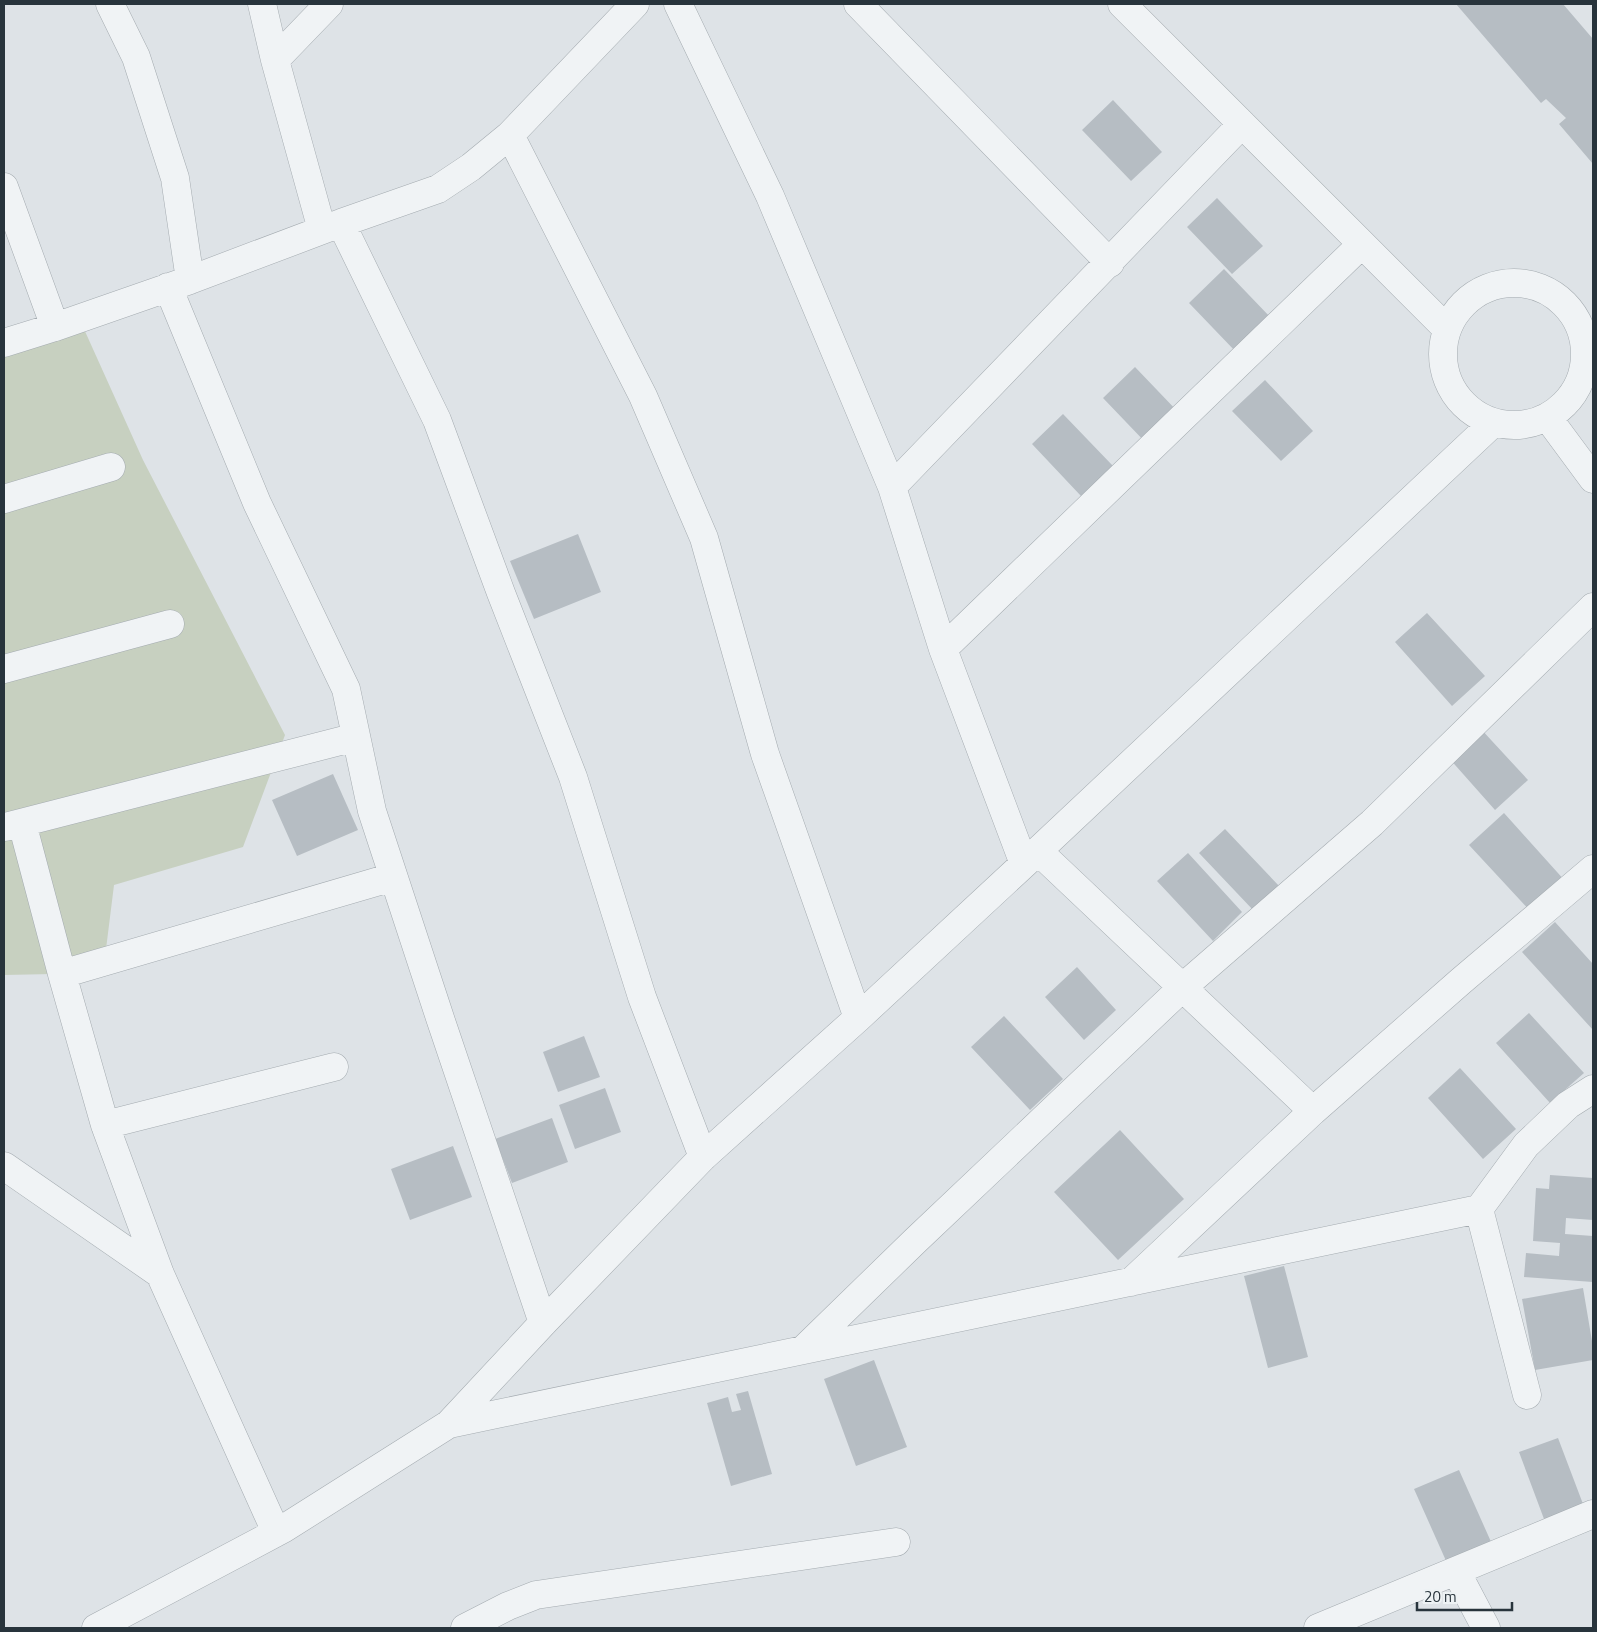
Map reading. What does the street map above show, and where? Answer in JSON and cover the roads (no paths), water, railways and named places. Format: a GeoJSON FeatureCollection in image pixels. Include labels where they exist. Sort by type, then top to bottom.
{"type":"FeatureCollection","features":[{"type":"Feature","properties":{"kind":"street"},"geometry":{"type":"LineString","coordinates":[[110,4],[136,56],[175,178],[179,284],[257,503],[346,689],[372,811],[543,1323]]}},
{"type":"Feature","properties":{"kind":"street"},"geometry":{"type":"LineString","coordinates":[[262,4],[275,60],[331,226],[437,420],[501,593],[573,777],[642,997],[703,1157]]}},
{"type":"Feature","properties":{"kind":"street"},"geometry":{"type":"LineString","coordinates":[[275,60],[329,4]]}},
{"type":"Feature","properties":{"kind":"street"},"geometry":{"type":"LineString","coordinates":[[4,343],[179,284],[331,226],[438,189],[471,167],[510,135],[635,4]]}},
{"type":"Feature","properties":{"kind":"street"},"geometry":{"type":"LineString","coordinates":[[678,4],[770,196],[892,487],[943,649],[1031,858],[1183,987],[1313,1111]]}},
{"type":"Feature","properties":{"kind":"street"},"geometry":{"type":"LineString","coordinates":[[858,4],[1110,263]]}},
{"type":"Feature","properties":{"kind":"street"},"geometry":{"type":"LineString","coordinates":[[1122,4],[1447,329]]}},
{"type":"Feature","properties":{"kind":"street"},"geometry":{"type":"LineString","coordinates":[[892,487],[1242,124]]}},
{"type":"Feature","properties":{"kind":"street"},"geometry":{"type":"LineString","coordinates":[[510,135],[643,396],[704,538],[765,754],[858,1018]]}},
{"type":"Feature","properties":{"kind":"street"},"geometry":{"type":"LineString","coordinates":[[4,187],[55,327]]}},
{"type":"Feature","properties":{"kind":"street"},"geometry":{"type":"LineString","coordinates":[[943,649],[1362,244]]}},
{"type":"Feature","properties":{"kind":"street"},"geometry":{"type":"LineString","coordinates":[[1506,282],[1535,285],[1560,298],[1586,316],[1586,347],[1583,375],[1570,400],[1548,418],[1521,426],[1493,423],[1468,410],[1450,388],[1442,361],[1444,333],[1447,329],[1458,308],[1480,291],[1506,282]]}},
{"type":"Feature","properties":{"kind":"street"},"geometry":{"type":"LineString","coordinates":[[1548,418],[1593,479]]}},
{"type":"Feature","properties":{"kind":"street"},"geometry":{"type":"LineString","coordinates":[[96,1628],[276,1532],[449,1424],[543,1323],[703,1157],[858,1018],[1031,858],[1493,423]]}},
{"type":"Feature","properties":{"kind":"street"},"geometry":{"type":"LineString","coordinates":[[4,498],[111,467]]}},
{"type":"Feature","properties":{"kind":"street"},"geometry":{"type":"LineString","coordinates":[[804,1350],[914,1241],[1183,987],[1372,823],[1593,607]]}},
{"type":"Feature","properties":{"kind":"street"},"geometry":{"type":"LineString","coordinates":[[4,669],[170,624]]}},
{"type":"Feature","properties":{"kind":"street"},"geometry":{"type":"LineString","coordinates":[[276,1532],[160,1274],[105,1125],[62,974],[13,825],[356,737]]}},
{"type":"Feature","properties":{"kind":"street"},"geometry":{"type":"LineString","coordinates":[[1130,1282],[1313,1111],[1461,981],[1593,869]]}},
{"type":"Feature","properties":{"kind":"street"},"geometry":{"type":"LineString","coordinates":[[62,974],[394,877]]}},
{"type":"Feature","properties":{"kind":"street"},"geometry":{"type":"LineString","coordinates":[[105,1125],[334,1067]]}},
{"type":"Feature","properties":{"kind":"street"},"geometry":{"type":"LineString","coordinates":[[449,1424],[1479,1209],[1526,1145],[1568,1105],[1593,1089]]}},
{"type":"Feature","properties":{"kind":"street"},"geometry":{"type":"LineString","coordinates":[[4,1166],[160,1274]]}},
{"type":"Feature","properties":{"kind":"street"},"geometry":{"type":"LineString","coordinates":[[1479,1209],[1527,1394]]}},
{"type":"Feature","properties":{"kind":"street"},"geometry":{"type":"LineString","coordinates":[[1318,1628],[1593,1514]]}},
{"type":"Feature","properties":{"kind":"street"},"geometry":{"type":"LineString","coordinates":[[465,1628],[508,1606],[536,1595],[896,1542]]}},
{"type":"Feature","properties":{"kind":"street"},"geometry":{"type":"LineString","coordinates":[[1456,1571],[1486,1628]]}}]}
